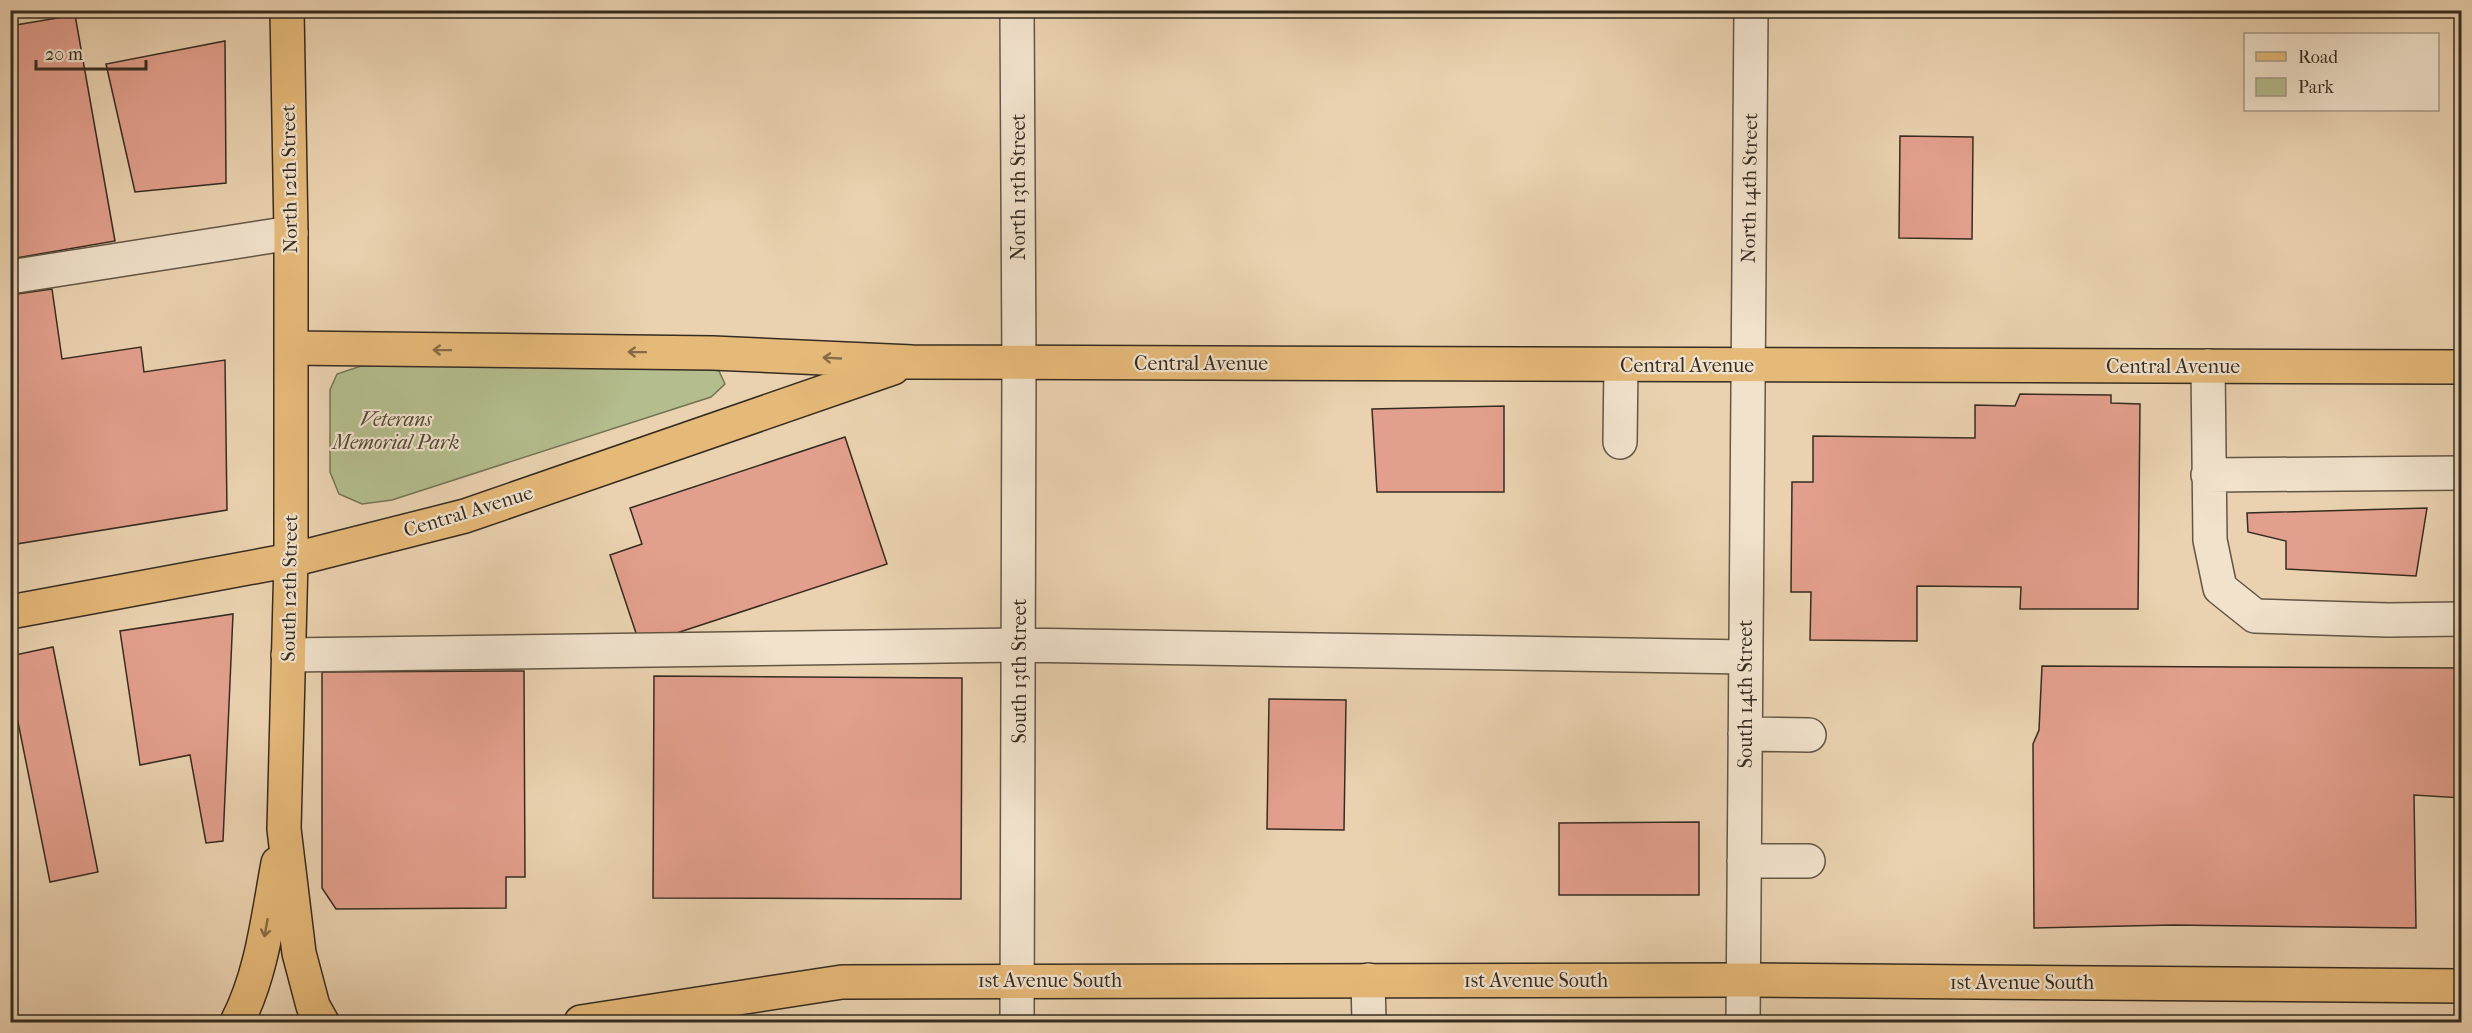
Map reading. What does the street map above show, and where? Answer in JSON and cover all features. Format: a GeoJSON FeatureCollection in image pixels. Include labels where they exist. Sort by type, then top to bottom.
{"type":"FeatureCollection","features":[{"type":"Feature","properties":{"kind":"main road","name":"North 12th Street"},"geometry":{"type":"LineString","coordinates":[[287,10],[291,348]]}},
{"type":"Feature","properties":{"kind":"main road","name":"Central Avenue"},"geometry":{"type":"LineString","coordinates":[[291,348],[713,353],[912,362],[1019,363],[2462,367]]}},
{"type":"Feature","properties":{"kind":"main road","name":"South 12th Street"},"geometry":{"type":"LineString","coordinates":[[291,348],[291,560],[284,829],[299,953],[314,1006],[322,1023]]}},
{"type":"Feature","properties":{"kind":"main road","name":"Central Avenue"},"geometry":{"type":"LineString","coordinates":[[10,612],[291,560],[465,516],[912,362]]}},
{"type":"Feature","properties":{"kind":"main road","name":"South 12th Street"},"geometry":{"type":"LineString","coordinates":[[237,1023],[244,1010],[262,954],[284,829]]}},
{"type":"Feature","properties":{"kind":"main road","name":"1st Avenue South"},"geometry":{"type":"LineString","coordinates":[[597,1021],[842,982],[1744,980],[2462,986]]}},
{"type":"Feature","properties":{"kind":"street","name":"North 13th Street"},"geometry":{"type":"LineString","coordinates":[[1017,10],[1019,363]]}},
{"type":"Feature","properties":{"kind":"street","name":"North 14th Street"},"geometry":{"type":"LineString","coordinates":[[1748,365],[1751,10]]}},
{"type":"Feature","properties":{"kind":"street"},"geometry":{"type":"LineString","coordinates":[[10,277],[291,233]]}},
{"type":"Feature","properties":{"kind":"street","name":"South 13th Street"},"geometry":{"type":"LineString","coordinates":[[1017,1023],[1019,980],[1019,363]]}},
{"type":"Feature","properties":{"kind":"street"},"geometry":{"type":"LineString","coordinates":[[1620,442],[1621,365]]}},
{"type":"Feature","properties":{"kind":"street","name":"South 14th Street"},"geometry":{"type":"LineString","coordinates":[[1743,1023],[1748,365]]}},
{"type":"Feature","properties":{"kind":"street"},"geometry":{"type":"LineString","coordinates":[[2208,366],[2210,540],[2220,588],[2255,616],[2388,620],[2462,619]]}},
{"type":"Feature","properties":{"kind":"street"},"geometry":{"type":"LineString","coordinates":[[2208,475],[2462,472]]}},
{"type":"Feature","properties":{"kind":"street"},"geometry":{"type":"LineString","coordinates":[[288,656],[1019,645],[1746,657]]}},
{"type":"Feature","properties":{"kind":"street"},"geometry":{"type":"LineString","coordinates":[[1745,734],[1809,735]]}},
{"type":"Feature","properties":{"kind":"street"},"geometry":{"type":"LineString","coordinates":[[1744,861],[1808,861]]}},
{"type":"Feature","properties":{"kind":"street"},"geometry":{"type":"LineString","coordinates":[[1368,980],[1369,1023]]}},
{"type":"Feature","properties":{"kind":"green space","name":"Veterans Memorial Park"},"geometry":{"type":"Polygon","coordinates":[[[361,366],[695,366],[719,371],[725,384],[711,397],[392,500],[362,504],[339,494],[330,472],[330,390],[337,374],[361,366]]]}},
{"type":"Feature","properties":{"kind":"building"},"geometry":{"type":"Polygon","coordinates":[[[75,15],[115,241],[10,259],[10,26],[75,15]]]}},
{"type":"Feature","properties":{"kind":"building"},"geometry":{"type":"Polygon","coordinates":[[[225,41],[226,183],[135,192],[106,64],[225,41]]]}},
{"type":"Feature","properties":{"kind":"building"},"geometry":{"type":"Polygon","coordinates":[[[1900,136],[1973,137],[1972,239],[1899,238],[1900,136]]]}},
{"type":"Feature","properties":{"kind":"building"},"geometry":{"type":"Polygon","coordinates":[[[52,289],[62,359],[141,347],[144,372],[225,360],[227,510],[10,545],[10,295],[52,289]]]}},
{"type":"Feature","properties":{"kind":"building"},"geometry":{"type":"Polygon","coordinates":[[[2020,394],[2111,395],[2111,403],[2140,404],[2138,609],[2020,609],[2021,587],[1917,586],[1917,641],[1810,640],[1811,592],[1791,592],[1792,482],[1813,482],[1813,436],[1975,438],[1975,405],[2015,406],[2020,394]]]}},
{"type":"Feature","properties":{"kind":"building"},"geometry":{"type":"Polygon","coordinates":[[[1504,406],[1504,492],[1377,492],[1372,409],[1504,406]]]}},
{"type":"Feature","properties":{"kind":"building"},"geometry":{"type":"Polygon","coordinates":[[[845,437],[887,564],[640,645],[610,555],[642,544],[630,508],[845,437]]]}},
{"type":"Feature","properties":{"kind":"building"},"geometry":{"type":"Polygon","coordinates":[[[2427,508],[2416,576],[2286,569],[2286,541],[2248,532],[2247,513],[2427,508]]]}},
{"type":"Feature","properties":{"kind":"building"},"geometry":{"type":"Polygon","coordinates":[[[233,614],[223,841],[206,843],[190,755],[140,765],[120,631],[233,614]]]}},
{"type":"Feature","properties":{"kind":"building"},"geometry":{"type":"Polygon","coordinates":[[[53,647],[98,872],[50,882],[10,682],[10,656],[53,647]]]}},
{"type":"Feature","properties":{"kind":"building"},"geometry":{"type":"Polygon","coordinates":[[[2042,666],[2462,668],[2462,798],[2414,795],[2416,928],[2173,925],[2034,928],[2033,744],[2039,730],[2042,666]]]}},
{"type":"Feature","properties":{"kind":"building"},"geometry":{"type":"Polygon","coordinates":[[[524,671],[525,877],[506,877],[506,908],[336,909],[322,888],[322,672],[524,671]]]}},
{"type":"Feature","properties":{"kind":"building"},"geometry":{"type":"Polygon","coordinates":[[[654,676],[962,678],[961,899],[653,898],[654,676]]]}},
{"type":"Feature","properties":{"kind":"building"},"geometry":{"type":"Polygon","coordinates":[[[1269,699],[1346,700],[1344,830],[1267,829],[1269,699]]]}},
{"type":"Feature","properties":{"kind":"building"},"geometry":{"type":"Polygon","coordinates":[[[1699,822],[1699,895],[1559,895],[1559,823],[1699,822]]]}}]}
